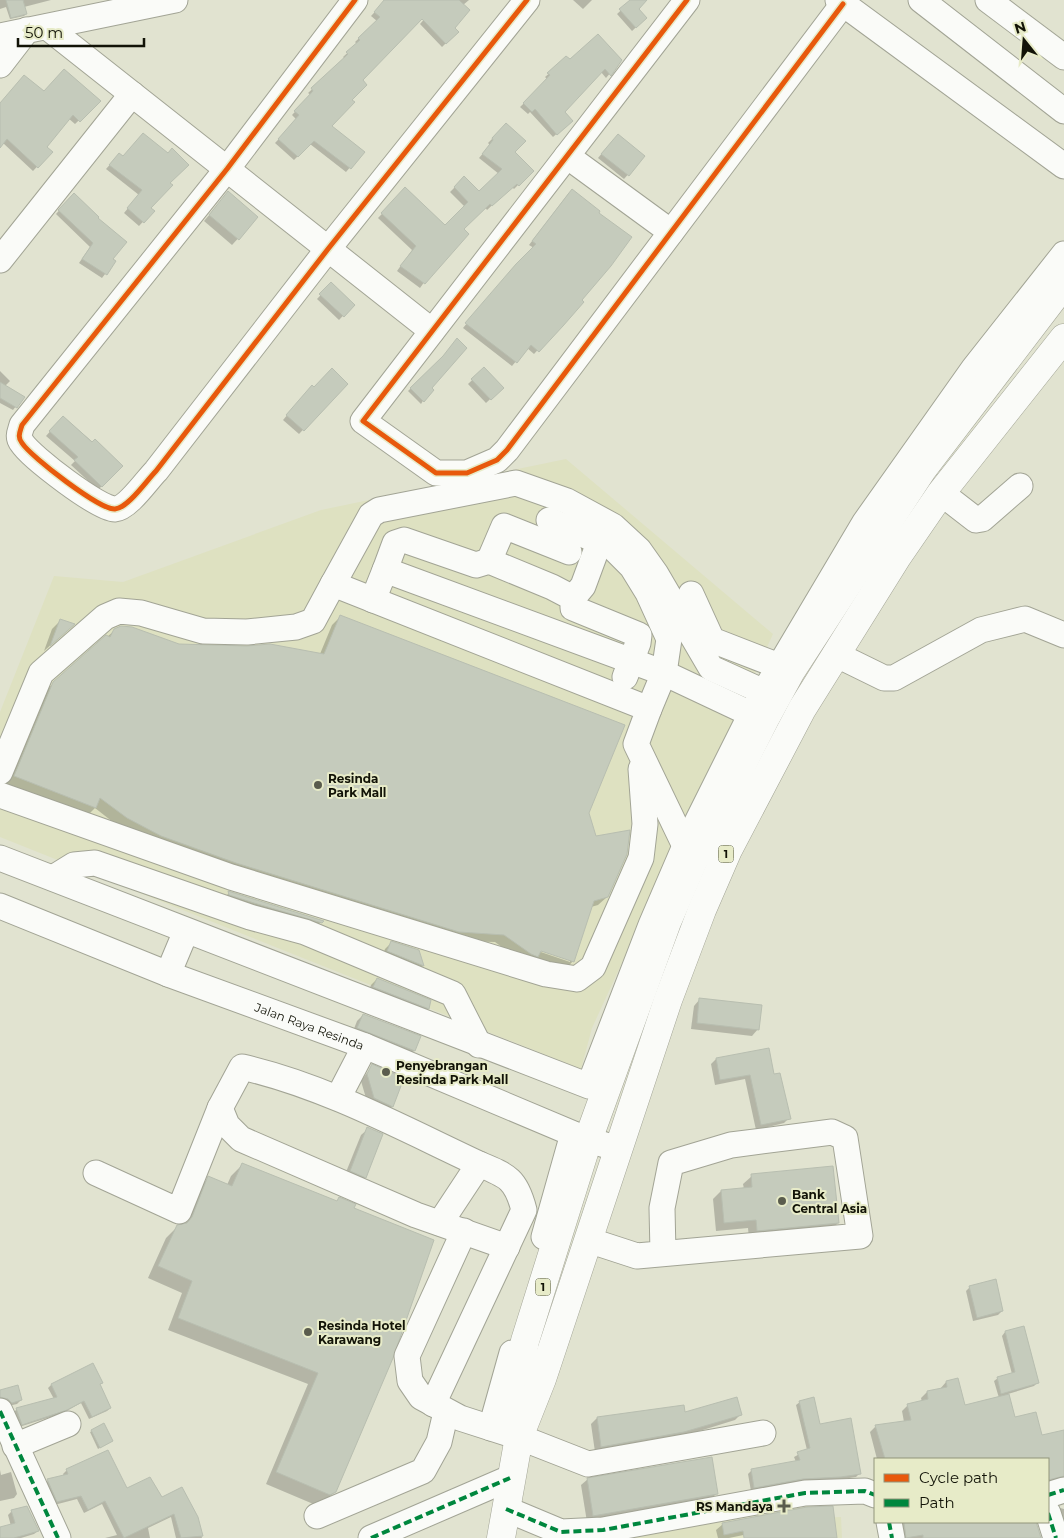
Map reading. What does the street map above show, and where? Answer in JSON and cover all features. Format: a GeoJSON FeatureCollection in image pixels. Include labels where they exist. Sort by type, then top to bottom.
{"type":"FeatureCollection","features":[{"type":"Feature","properties":{"kind":"main road","name":"1"},"geometry":{"type":"LineString","coordinates":[[519,1437],[517,1382],[525,1341],[580,1137],[693,862],[786,679],[922,470],[1064,284]]}},
{"type":"Feature","properties":{"kind":"main road","name":"1"},"geometry":{"type":"LineString","coordinates":[[501,1538],[510,1478],[519,1437],[542,1379],[668,1000],[702,910],[728,850],[788,735],[896,557],[941,493],[1064,338]]}},
{"type":"Feature","properties":{"kind":"street"},"geometry":{"type":"LineString","coordinates":[[0,36],[175,0]]}},
{"type":"Feature","properties":{"kind":"street"},"geometry":{"type":"LineString","coordinates":[[355,0],[227,169],[22,425],[18,435],[21,442],[32,455],[61,478],[106,508],[119,508],[128,502],[156,471],[328,249],[527,0]]}},
{"type":"Feature","properties":{"kind":"street"},"geometry":{"type":"LineString","coordinates":[[687,0],[363,421],[436,473],[450,475],[467,473],[497,460],[507,450],[841,2],[1064,166]]}},
{"type":"Feature","properties":{"kind":"street"},"geometry":{"type":"LineString","coordinates":[[921,0],[1064,111]]}},
{"type":"Feature","properties":{"kind":"street"},"geometry":{"type":"LineString","coordinates":[[988,0],[1064,58]]}},
{"type":"Feature","properties":{"kind":"street"},"geometry":{"type":"LineString","coordinates":[[0,65],[37,29]]}},
{"type":"Feature","properties":{"kind":"street"},"geometry":{"type":"LineString","coordinates":[[37,29],[132,94],[432,331]]}},
{"type":"Feature","properties":{"kind":"street"},"geometry":{"type":"LineString","coordinates":[[0,260],[132,94]]}},
{"type":"Feature","properties":{"kind":"street"},"geometry":{"type":"LineString","coordinates":[[567,156],[671,232]]}},
{"type":"Feature","properties":{"kind":"street"},"geometry":{"type":"LineString","coordinates":[[0,858],[186,932],[589,1086],[651,925],[685,846],[751,714],[865,522],[974,368],[1064,254]]}},
{"type":"Feature","properties":{"kind":"street"},"geometry":{"type":"LineString","coordinates":[[0,772],[41,673],[105,617],[119,611],[141,613],[203,631],[247,632],[296,627],[313,621],[371,515],[380,510],[516,483],[566,501],[613,526],[639,550],[656,574],[708,665],[764,692]]}},
{"type":"Feature","properties":{"kind":"street"},"geometry":{"type":"LineString","coordinates":[[488,562],[504,526],[503,510],[497,486]]}},
{"type":"Feature","properties":{"kind":"street"},"geometry":{"type":"LineString","coordinates":[[941,493],[976,520],[982,519],[1020,486]]}},
{"type":"Feature","properties":{"kind":"street"},"geometry":{"type":"LineString","coordinates":[[549,520],[600,540],[612,547],[632,567],[656,609],[669,639],[664,674],[636,744],[639,754],[685,846]]}},
{"type":"Feature","properties":{"kind":"street"},"geometry":{"type":"LineString","coordinates":[[504,526],[569,552]]}},
{"type":"Feature","properties":{"kind":"street"},"geometry":{"type":"LineString","coordinates":[[373,600],[395,543],[399,540],[404,540],[476,565],[488,562],[552,587],[573,603],[639,635],[618,696]]}},
{"type":"Feature","properties":{"kind":"street"},"geometry":{"type":"LineString","coordinates":[[547,668],[573,603],[583,586],[600,540]]}},
{"type":"Feature","properties":{"kind":"street"},"geometry":{"type":"LineString","coordinates":[[384,570],[631,661],[751,714]]}},
{"type":"Feature","properties":{"kind":"street"},"geometry":{"type":"LineString","coordinates":[[333,584],[649,709]]}},
{"type":"Feature","properties":{"kind":"street"},"geometry":{"type":"LineString","coordinates":[[691,594],[712,640],[779,666]]}},
{"type":"Feature","properties":{"kind":"street"},"geometry":{"type":"LineString","coordinates":[[836,654],[884,678],[894,678],[981,630],[1025,619],[1064,635]]}},
{"type":"Feature","properties":{"kind":"street"},"geometry":{"type":"LineString","coordinates":[[0,795],[231,877],[546,974],[577,979],[593,968],[641,858],[646,824],[639,754]]}},
{"type":"Feature","properties":{"kind":"street"},"geometry":{"type":"LineString","coordinates":[[53,878],[74,865],[95,863],[250,917],[305,932],[453,994],[479,1045]]}},
{"type":"Feature","properties":{"kind":"street","name":"Jalan Raya Resinda"},"geometry":{"type":"LineString","coordinates":[[0,906],[168,974],[365,1046],[580,1137],[619,1149]]}},
{"type":"Feature","properties":{"kind":"street"},"geometry":{"type":"LineString","coordinates":[[168,974],[186,932]]}},
{"type":"Feature","properties":{"kind":"street"},"geometry":{"type":"LineString","coordinates":[[338,1098],[365,1046]]}},
{"type":"Feature","properties":{"kind":"street"},"geometry":{"type":"LineString","coordinates":[[96,1173],[179,1211],[220,1108],[242,1067],[275,1074],[338,1098],[508,1176],[519,1191],[524,1210],[440,1408],[439,1442],[423,1471],[317,1516]]}},
{"type":"Feature","properties":{"kind":"street"},"geometry":{"type":"LineString","coordinates":[[220,1108],[226,1125],[241,1139],[416,1215],[507,1247]]}},
{"type":"Feature","properties":{"kind":"street"},"geometry":{"type":"LineString","coordinates":[[588,1240],[637,1256],[663,1254],[860,1236],[844,1138],[832,1132],[731,1145],[671,1163],[662,1208],[663,1254]]}},
{"type":"Feature","properties":{"kind":"street"},"geometry":{"type":"LineString","coordinates":[[491,1428],[580,1137]]}},
{"type":"Feature","properties":{"kind":"street"},"geometry":{"type":"LineString","coordinates":[[440,1223],[479,1164]]}},
{"type":"Feature","properties":{"kind":"street"},"geometry":{"type":"LineString","coordinates":[[464,1231],[407,1356],[410,1381],[421,1397],[440,1408],[588,1464],[763,1433]]}},
{"type":"Feature","properties":{"kind":"street"},"geometry":{"type":"LineString","coordinates":[[0,1411],[58,1538]]}},
{"type":"Feature","properties":{"kind":"street"},"geometry":{"type":"LineString","coordinates":[[15,1446],[68,1424]]}},
{"type":"Feature","properties":{"kind":"street"},"geometry":{"type":"LineString","coordinates":[[371,1538],[510,1478]]}},
{"type":"Feature","properties":{"kind":"street"},"geometry":{"type":"LineString","coordinates":[[506,1509],[548,1528],[574,1532],[603,1530],[805,1493],[865,1491],[874,1495]]}},
{"type":"Feature","properties":{"kind":"street"},"geometry":{"type":"LineString","coordinates":[[1049,1516],[1056,1538]]}},
{"type":"Feature","properties":{"kind":"street"},"geometry":{"type":"LineString","coordinates":[[889,1523],[892,1538]]}},
{"type":"Feature","properties":{"kind":"shaded area","name":"Resinda Park Mall"},"geometry":{"type":"Polygon","coordinates":[[[566,459],[773,634],[592,1028],[581,1069],[0,837],[0,712],[54,576],[123,582],[321,510],[566,459]]]}},
{"type":"Feature","properties":{"kind":"shaded area","name":"RS Mandaya"},"geometry":{"type":"Polygon","coordinates":[[[809,1495],[817,1518],[841,1517],[842,1538],[596,1538],[809,1495]]]}},
{"type":"Feature","properties":{"kind":"building"},"geometry":{"type":"Polygon","coordinates":[[[6,0],[23,0],[27,14],[11,18],[6,0]]]}},
{"type":"Feature","properties":{"kind":"building"},"geometry":{"type":"Polygon","coordinates":[[[384,0],[459,0],[470,10],[455,28],[459,32],[446,44],[422,19],[363,80],[367,85],[352,100],[355,102],[332,126],[365,152],[351,169],[314,141],[298,157],[278,139],[299,115],[294,111],[313,91],[311,88],[348,54],[346,52],[360,40],[358,38],[380,17],[374,12],[384,0]]]}},
{"type":"Feature","properties":{"kind":"building"},"geometry":{"type":"Polygon","coordinates":[[[630,0],[647,0],[639,9],[647,18],[636,28],[619,9],[630,0]]]}},
{"type":"Feature","properties":{"kind":"building"},"geometry":{"type":"Polygon","coordinates":[[[598,34],[622,60],[611,76],[605,69],[565,112],[573,121],[557,135],[535,109],[532,112],[523,103],[550,75],[547,73],[566,56],[570,59],[598,34]]]}},
{"type":"Feature","properties":{"kind":"building"},"geometry":{"type":"Polygon","coordinates":[[[64,69],[101,101],[80,122],[73,115],[47,147],[53,152],[38,168],[7,139],[0,148],[0,103],[24,75],[44,91],[64,69]]]}},
{"type":"Feature","properties":{"kind":"building"},"geometry":{"type":"Polygon","coordinates":[[[506,123],[526,141],[515,152],[534,171],[519,186],[517,184],[492,206],[490,204],[464,229],[469,234],[425,284],[400,266],[416,246],[381,213],[405,187],[445,225],[468,202],[454,187],[464,176],[479,191],[502,169],[482,154],[493,140],[492,138],[506,123]]]}},
{"type":"Feature","properties":{"kind":"building"},"geometry":{"type":"Polygon","coordinates":[[[143,133],[168,153],[172,148],[189,165],[170,183],[173,185],[151,208],[155,211],[144,223],[127,208],[142,190],[109,165],[119,153],[123,156],[143,133]]]}},
{"type":"Feature","properties":{"kind":"building"},"geometry":{"type":"Polygon","coordinates":[[[618,134],[645,156],[629,176],[601,154],[618,134]]]}},
{"type":"Feature","properties":{"kind":"building"},"geometry":{"type":"Polygon","coordinates":[[[572,189],[600,211],[599,213],[632,237],[611,266],[582,300],[584,302],[563,326],[539,352],[531,345],[517,363],[465,323],[516,264],[536,244],[532,241],[572,189]]]}},
{"type":"Feature","properties":{"kind":"building"},"geometry":{"type":"Polygon","coordinates":[[[228,191],[258,217],[239,240],[209,215],[228,191]]]}},
{"type":"Feature","properties":{"kind":"building"},"geometry":{"type":"Polygon","coordinates":[[[74,193],[98,218],[127,242],[113,259],[116,261],[107,275],[82,259],[93,243],[58,210],[74,193]]]}},
{"type":"Feature","properties":{"kind":"building"},"geometry":{"type":"Polygon","coordinates":[[[331,282],[355,305],[344,317],[319,294],[331,282]]]}},
{"type":"Feature","properties":{"kind":"building"},"geometry":{"type":"Polygon","coordinates":[[[457,338],[467,348],[432,388],[434,390],[424,402],[410,388],[443,356],[457,338]]]}},
{"type":"Feature","properties":{"kind":"building"},"geometry":{"type":"Polygon","coordinates":[[[484,367],[504,388],[491,400],[471,379],[484,367]]]}},
{"type":"Feature","properties":{"kind":"building"},"geometry":{"type":"Polygon","coordinates":[[[332,368],[348,384],[304,431],[286,415],[312,385],[314,387],[332,368]]]}},
{"type":"Feature","properties":{"kind":"building"},"geometry":{"type":"Polygon","coordinates":[[[0,382],[25,397],[17,408],[0,398],[0,382]]]}},
{"type":"Feature","properties":{"kind":"building"},"geometry":{"type":"Polygon","coordinates":[[[63,416],[92,442],[95,439],[123,466],[102,487],[74,460],[78,457],[49,431],[63,416]]]}},
{"type":"Feature","properties":{"kind":"building","name":"Resinda Park Mall"},"geometry":{"type":"Polygon","coordinates":[[[340,615],[625,725],[589,813],[596,836],[630,830],[627,854],[608,897],[594,901],[574,962],[541,951],[538,957],[504,935],[459,932],[236,863],[161,836],[127,818],[100,798],[96,808],[14,776],[53,682],[106,635],[110,637],[114,629],[121,626],[132,627],[179,644],[247,646],[270,644],[324,654],[340,615]]]}},
{"type":"Feature","properties":{"kind":"building"},"geometry":{"type":"Polygon","coordinates":[[[60,619],[75,624],[50,646],[60,619]]]}},
{"type":"Feature","properties":{"kind":"building"},"geometry":{"type":"Polygon","coordinates":[[[228,891],[324,921],[322,923],[254,903],[229,895],[228,891]]]}},
{"type":"Feature","properties":{"kind":"building"},"geometry":{"type":"Polygon","coordinates":[[[391,941],[419,950],[424,966],[387,951],[391,941]]]}},
{"type":"Feature","properties":{"kind":"building"},"geometry":{"type":"Polygon","coordinates":[[[377,978],[431,1000],[429,1009],[373,987],[377,978]]]}},
{"type":"Feature","properties":{"kind":"building"},"geometry":{"type":"Polygon","coordinates":[[[699,998],[762,1005],[759,1030],[697,1023],[699,998]]]}},
{"type":"Feature","properties":{"kind":"building"},"geometry":{"type":"Polygon","coordinates":[[[363,1014],[421,1036],[415,1051],[357,1028],[363,1014]]]}},
{"type":"Feature","properties":{"kind":"building"},"geometry":{"type":"Polygon","coordinates":[[[769,1048],[774,1074],[780,1073],[791,1119],[761,1125],[750,1075],[720,1080],[716,1058],[769,1048]]]}},
{"type":"Feature","properties":{"kind":"building"},"geometry":{"type":"Polygon","coordinates":[[[372,1064],[404,1078],[393,1107],[374,1098],[367,1074],[372,1064]]]}},
{"type":"Feature","properties":{"kind":"building"},"geometry":{"type":"Polygon","coordinates":[[[367,1127],[383,1134],[366,1178],[350,1171],[367,1127]]]}},
{"type":"Feature","properties":{"kind":"building","name":"Resinda Hotel Karawang"},"geometry":{"type":"Polygon","coordinates":[[[242,1163],[337,1201],[339,1197],[356,1204],[354,1208],[434,1240],[393,1358],[336,1492],[330,1495],[276,1472],[318,1373],[178,1318],[192,1281],[158,1266],[177,1225],[187,1223],[192,1217],[208,1176],[232,1186],[242,1163]]]}},
{"type":"Feature","properties":{"kind":"building"},"geometry":{"type":"Polygon","coordinates":[[[833,1166],[839,1223],[757,1231],[756,1220],[724,1223],[721,1190],[752,1187],[751,1174],[833,1166]]]}},
{"type":"Feature","properties":{"kind":"building"},"geometry":{"type":"Polygon","coordinates":[[[996,1279],[1003,1311],[977,1318],[969,1286],[996,1279]]]}},
{"type":"Feature","properties":{"kind":"building"},"geometry":{"type":"Polygon","coordinates":[[[1024,1326],[1039,1383],[1001,1394],[997,1377],[1015,1372],[1005,1331],[1024,1326]]]}},
{"type":"Feature","properties":{"kind":"building"},"geometry":{"type":"Polygon","coordinates":[[[93,1363],[103,1383],[100,1384],[111,1408],[92,1417],[84,1401],[67,1410],[22,1425],[16,1408],[57,1397],[51,1384],[93,1363]]]}},
{"type":"Feature","properties":{"kind":"building"},"geometry":{"type":"Polygon","coordinates":[[[958,1378],[965,1405],[1009,1394],[1015,1417],[1036,1412],[1042,1435],[1064,1430],[1064,1476],[1049,1480],[1049,1458],[885,1458],[875,1425],[911,1420],[907,1404],[928,1399],[927,1391],[947,1387],[946,1381],[958,1378]]]}},
{"type":"Feature","properties":{"kind":"building"},"geometry":{"type":"Polygon","coordinates":[[[18,1385],[22,1400],[12,1403],[8,1399],[0,1397],[0,1390],[18,1385]]]}},
{"type":"Feature","properties":{"kind":"building"},"geometry":{"type":"Polygon","coordinates":[[[737,1397],[742,1415],[684,1432],[601,1447],[597,1417],[684,1405],[685,1412],[737,1397]]]}},
{"type":"Feature","properties":{"kind":"building"},"geometry":{"type":"Polygon","coordinates":[[[814,1397],[820,1424],[851,1418],[861,1474],[803,1479],[754,1488],[751,1469],[800,1460],[797,1452],[810,1448],[799,1401],[814,1397]]]}},
{"type":"Feature","properties":{"kind":"building"},"geometry":{"type":"Polygon","coordinates":[[[104,1423],[113,1441],[100,1448],[91,1430],[104,1423]]]}},
{"type":"Feature","properties":{"kind":"building"},"geometry":{"type":"Polygon","coordinates":[[[108,1450],[127,1488],[150,1477],[162,1497],[182,1487],[198,1517],[203,1536],[181,1538],[174,1514],[124,1538],[105,1501],[88,1510],[81,1496],[57,1502],[47,1479],[68,1474],[66,1469],[108,1450]]]}},
{"type":"Feature","properties":{"kind":"building"},"geometry":{"type":"Polygon","coordinates":[[[712,1457],[718,1494],[593,1516],[587,1478],[712,1457]]]}},
{"type":"Feature","properties":{"kind":"building"},"geometry":{"type":"Polygon","coordinates":[[[27,1506],[39,1531],[14,1538],[0,1538],[0,1527],[15,1523],[11,1510],[27,1506]]]}},
{"type":"Feature","properties":{"kind":"building"},"geometry":{"type":"Polygon","coordinates":[[[833,1506],[837,1538],[744,1538],[743,1531],[724,1535],[722,1523],[807,1507],[833,1506]]]}},
{"type":"Feature","properties":{"kind":"building"},"geometry":{"type":"Polygon","coordinates":[[[904,1523],[1036,1523],[1041,1538],[923,1538],[923,1535],[906,1538],[904,1523]]]}},
{"type":"Feature","properties":{"kind":"marked path"},"geometry":{"type":"LineString","coordinates":[[0,1411],[58,1538]]}},
{"type":"Feature","properties":{"kind":"marked path"},"geometry":{"type":"LineString","coordinates":[[371,1538],[510,1478]]}},
{"type":"Feature","properties":{"kind":"marked path"},"geometry":{"type":"LineString","coordinates":[[1049,1495],[1064,1490]]}},
{"type":"Feature","properties":{"kind":"marked path"},"geometry":{"type":"LineString","coordinates":[[506,1509],[561,1532],[603,1530],[805,1493],[865,1491],[874,1495]]}},
{"type":"Feature","properties":{"kind":"marked path"},"geometry":{"type":"LineString","coordinates":[[1049,1516],[1056,1538]]}},
{"type":"Feature","properties":{"kind":"marked path"},"geometry":{"type":"LineString","coordinates":[[889,1523],[892,1538]]}},
{"type":"Feature","properties":{"kind":"cycle path"},"geometry":{"type":"LineString","coordinates":[[355,0],[227,169],[22,425],[19,434],[20,439],[28,450],[66,482],[95,501],[115,509],[120,507],[126,504],[156,471],[328,249],[527,0]]}},
{"type":"Feature","properties":{"kind":"cycle path"},"geometry":{"type":"LineString","coordinates":[[687,0],[363,421],[436,473],[467,473],[497,460],[507,450],[843,4]]}},
{"type":"Feature","properties":{"kind":"place","name":"Resinda Park Mall"},"geometry":{"type":"Point","coordinates":[318,785]}},
{"type":"Feature","properties":{"kind":"place","name":"Penyebrangan Resinda Park Mall"},"geometry":{"type":"Point","coordinates":[386,1072]}},
{"type":"Feature","properties":{"kind":"place","name":"Bank Central Asia"},"geometry":{"type":"Point","coordinates":[782,1201]}},
{"type":"Feature","properties":{"kind":"place","name":"Resinda Hotel Karawang"},"geometry":{"type":"Point","coordinates":[308,1332]}},
{"type":"Feature","properties":{"kind":"place","name":"RS Mandaya"},"geometry":{"type":"Point","coordinates":[784,1506]}}]}
